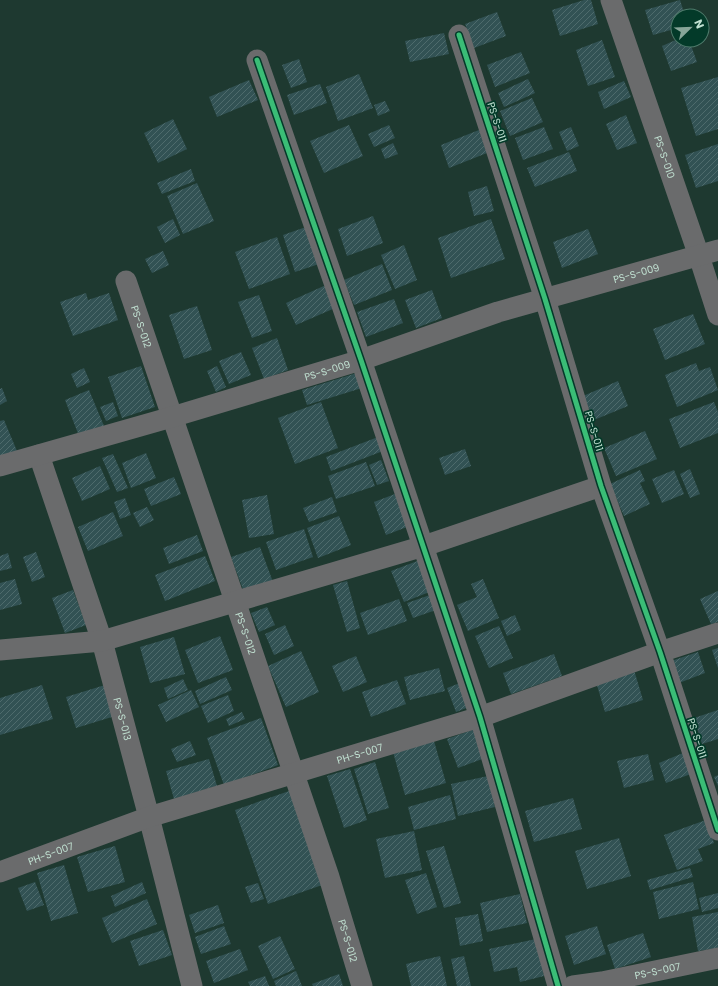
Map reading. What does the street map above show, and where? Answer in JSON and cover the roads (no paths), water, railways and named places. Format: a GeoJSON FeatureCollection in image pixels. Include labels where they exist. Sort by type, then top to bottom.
{"type":"FeatureCollection","features":[{"type":"Feature","properties":{"kind":"street","name":"PS-S-010"},"geometry":{"type":"LineString","coordinates":[[611,0],[709,253],[718,315]]}},
{"type":"Feature","properties":{"kind":"street","name":"PS-S-011"},"geometry":{"type":"LineString","coordinates":[[459,36],[545,299],[601,486],[660,652],[718,830]]}},
{"type":"Feature","properties":{"kind":"street"},"geometry":{"type":"LineString","coordinates":[[257,60],[361,360],[480,717],[558,986]]}},
{"type":"Feature","properties":{"kind":"street","name":"PS-S-009"},"geometry":{"type":"LineString","coordinates":[[0,466],[361,360],[498,312],[709,253]]}},
{"type":"Feature","properties":{"kind":"street","name":"PS-S-012"},"geometry":{"type":"LineString","coordinates":[[126,281],[329,877],[362,986]]}},
{"type":"Feature","properties":{"kind":"street","name":"PS-S-013"},"geometry":{"type":"LineString","coordinates":[[39,455],[102,641],[192,986]]}},
{"type":"Feature","properties":{"kind":"street"},"geometry":{"type":"LineString","coordinates":[[0,650],[102,641],[424,546],[601,486]]}},
{"type":"Feature","properties":{"kind":"street","name":"PH-S-007"},"geometry":{"type":"LineString","coordinates":[[0,872],[149,817],[480,717],[660,652],[718,633]]}},
{"type":"Feature","properties":{"kind":"street","name":"PS-S-007"},"geometry":{"type":"LineString","coordinates":[[573,986],[602,982],[718,958]]}}]}
